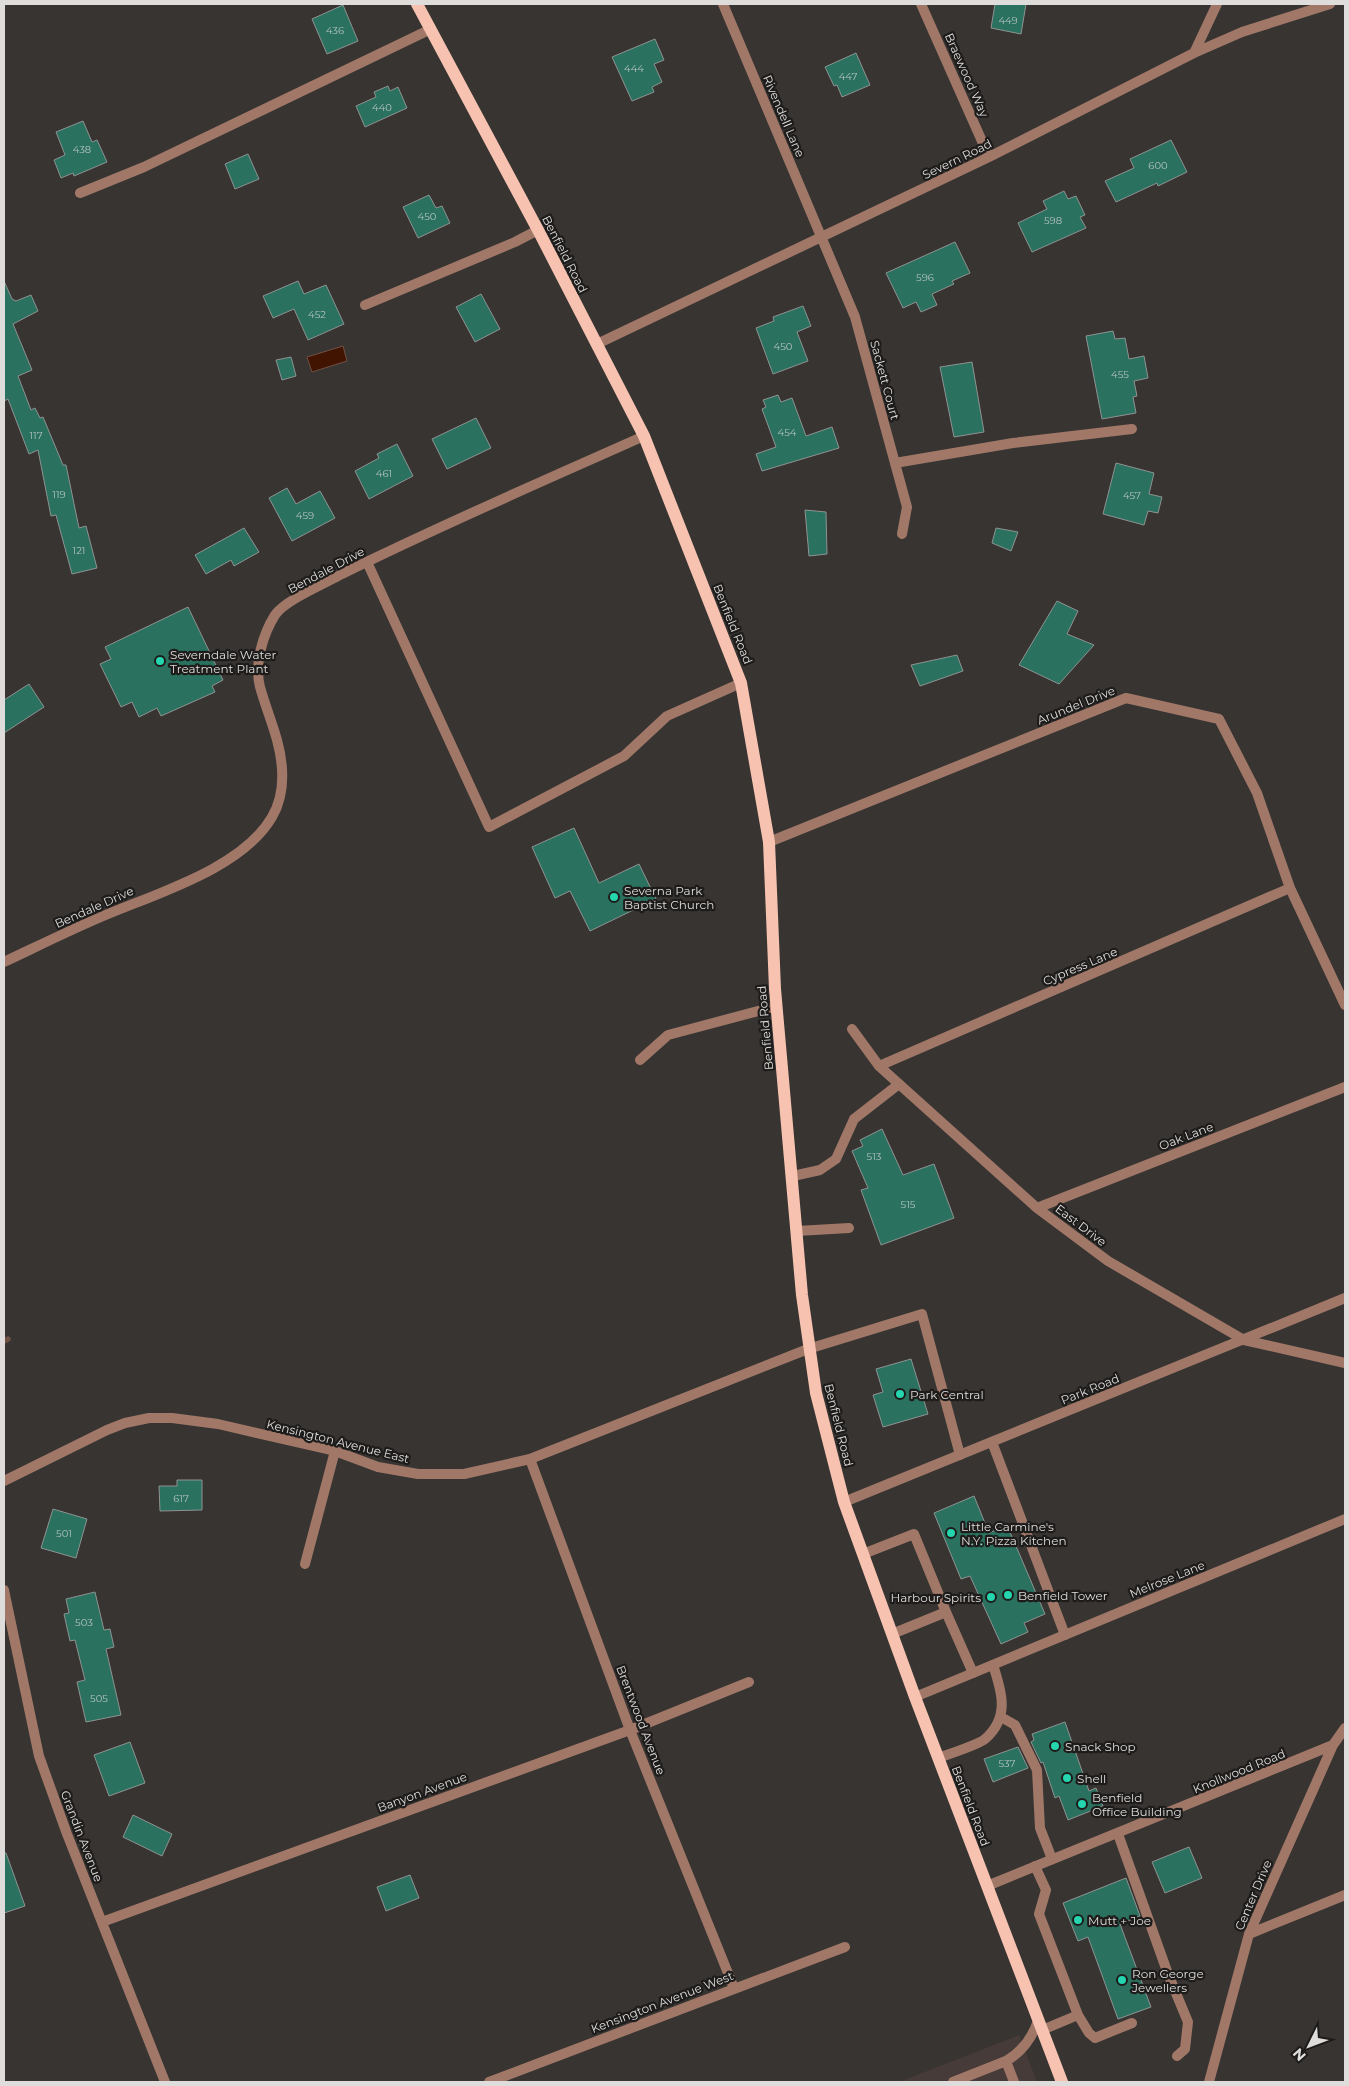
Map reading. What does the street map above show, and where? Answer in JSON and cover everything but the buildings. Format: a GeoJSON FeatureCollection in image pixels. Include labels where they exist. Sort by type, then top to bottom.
{"type":"FeatureCollection","features":[{"type":"Feature","properties":{"kind":"main road","name":"Benfield Road"},"geometry":{"type":"LineString","coordinates":[[417,4],[538,230],[644,436],[741,683],[769,842],[777,1006],[808,1349],[816,1393],[844,1502],[915,1697],[1062,2082]]}},
{"type":"Feature","properties":{"kind":"street","name":"Rivendell Lane"},"geometry":{"type":"LineString","coordinates":[[724,4],[821,237]]}},
{"type":"Feature","properties":{"kind":"street","name":"Braewood Way"},"geometry":{"type":"LineString","coordinates":[[921,4],[989,157]]}},
{"type":"Feature","properties":{"kind":"street"},"geometry":{"type":"LineString","coordinates":[[1194,53],[1217,4]]}},
{"type":"Feature","properties":{"kind":"street","name":"Severn Road"},"geometry":{"type":"LineString","coordinates":[[597,344],[989,157],[1194,53],[1242,32],[1330,4]]}},
{"type":"Feature","properties":{"kind":"street"},"geometry":{"type":"LineString","coordinates":[[80,193],[144,167],[431,29]]}},
{"type":"Feature","properties":{"kind":"street"},"geometry":{"type":"LineString","coordinates":[[365,305],[515,242],[538,230]]}},
{"type":"Feature","properties":{"kind":"street","name":"Sackett Court"},"geometry":{"type":"LineString","coordinates":[[821,237],[855,317],[895,463],[907,507],[902,534]]}},
{"type":"Feature","properties":{"kind":"street"},"geometry":{"type":"LineString","coordinates":[[895,463],[1013,443],[1132,429]]}},
{"type":"Feature","properties":{"kind":"street","name":"Bendale Drive"},"geometry":{"type":"LineString","coordinates":[[4,962],[101,917],[181,884],[234,857],[272,818],[280,795],[283,770],[277,740],[259,684],[260,656],[265,634],[276,613],[302,595],[367,562],[644,436]]}},
{"type":"Feature","properties":{"kind":"street"},"geometry":{"type":"LineString","coordinates":[[367,562],[489,827],[624,756],[668,716],[741,683]]}},
{"type":"Feature","properties":{"kind":"street","name":"Arundel Drive"},"geometry":{"type":"LineString","coordinates":[[769,842],[1126,698],[1219,719],[1256,794],[1290,888],[1345,1004]]}},
{"type":"Feature","properties":{"kind":"street","name":"Cypress Lane"},"geometry":{"type":"LineString","coordinates":[[879,1066],[1290,888]]}},
{"type":"Feature","properties":{"kind":"street"},"geometry":{"type":"LineString","coordinates":[[640,1060],[668,1035],[777,1006]]}},
{"type":"Feature","properties":{"kind":"street","name":"East Drive"},"geometry":{"type":"LineString","coordinates":[[852,1029],[879,1066],[898,1084],[1036,1208],[1108,1261],[1244,1340],[1345,1362]]}},
{"type":"Feature","properties":{"kind":"street"},"geometry":{"type":"LineString","coordinates":[[793,1176],[820,1170],[836,1159],[854,1119],[898,1084]]}},
{"type":"Feature","properties":{"kind":"street","name":"Oak Lane"},"geometry":{"type":"LineString","coordinates":[[1036,1208],[1345,1087]]}},
{"type":"Feature","properties":{"kind":"street"},"geometry":{"type":"LineString","coordinates":[[797,1231],[849,1228]]}},
{"type":"Feature","properties":{"kind":"street","name":"Park Road"},"geometry":{"type":"LineString","coordinates":[[844,1502],[1345,1298]]}},
{"type":"Feature","properties":{"kind":"street","name":"Kensington Avenue East"},"geometry":{"type":"LineString","coordinates":[[4,1481],[107,1430],[125,1423],[149,1418],[172,1418],[218,1424],[335,1451],[378,1467],[418,1474],[464,1474],[530,1459],[808,1349],[922,1314],[960,1455]]}},
{"type":"Feature","properties":{"kind":"street"},"geometry":{"type":"LineString","coordinates":[[992,1442],[1065,1635]]}},
{"type":"Feature","properties":{"kind":"street"},"geometry":{"type":"LineString","coordinates":[[305,1564],[335,1451]]}},
{"type":"Feature","properties":{"kind":"street","name":"Brentwood Avenue"},"geometry":{"type":"LineString","coordinates":[[530,1459],[630,1730],[734,1988]]}},
{"type":"Feature","properties":{"kind":"street","name":"Melrose Lane"},"geometry":{"type":"LineString","coordinates":[[915,1697],[1345,1519]]}},
{"type":"Feature","properties":{"kind":"street"},"geometry":{"type":"LineString","coordinates":[[863,1554],[914,1534],[973,1673]]}},
{"type":"Feature","properties":{"kind":"street","name":"Grandin Avenue"},"geometry":{"type":"LineString","coordinates":[[4,1590],[38,1756],[165,2082]]}},
{"type":"Feature","properties":{"kind":"street"},"geometry":{"type":"LineString","coordinates":[[892,1634],[946,1612]]}},
{"type":"Feature","properties":{"kind":"street"},"geometry":{"type":"LineString","coordinates":[[938,1758],[984,1740],[1001,1717],[1002,1692],[993,1665]]}},
{"type":"Feature","properties":{"kind":"street","name":"Banyon Avenue"},"geometry":{"type":"LineString","coordinates":[[102,1922],[630,1730],[750,1682]]}},
{"type":"Feature","properties":{"kind":"street"},"geometry":{"type":"LineString","coordinates":[[1001,1717],[1015,1725],[1037,1770],[1040,1828],[1052,1859]]}},
{"type":"Feature","properties":{"kind":"street","name":"Center Drive"},"geometry":{"type":"LineString","coordinates":[[1209,2082],[1249,1934],[1333,1745],[1345,1728]]}},
{"type":"Feature","properties":{"kind":"street","name":"Knollwood Road"},"geometry":{"type":"LineString","coordinates":[[987,1886],[1333,1745]]}},
{"type":"Feature","properties":{"kind":"street"},"geometry":{"type":"LineString","coordinates":[[1118,1834],[1168,1974],[1188,2022],[1185,2049],[1177,2056]]}},
{"type":"Feature","properties":{"kind":"street"},"geometry":{"type":"LineString","coordinates":[[1035,1866],[1046,1890],[1039,1914],[1078,2015],[1089,2033],[1095,2038],[1132,2023]]}},
{"type":"Feature","properties":{"kind":"street"},"geometry":{"type":"LineString","coordinates":[[1249,1934],[1345,1895]]}},
{"type":"Feature","properties":{"kind":"street","name":"Kensington Avenue West"},"geometry":{"type":"LineString","coordinates":[[490,2082],[845,1946]]}},
{"type":"Feature","properties":{"kind":"street"},"geometry":{"type":"LineString","coordinates":[[953,2082],[1012,2058],[1040,2026],[1078,2015]]}},
{"type":"Feature","properties":{"kind":"street"},"geometry":{"type":"LineString","coordinates":[[1006,2061],[1014,2082]]}},
{"type":"Feature","properties":{"kind":"shaded area"},"geometry":{"type":"Polygon","coordinates":[[[343,346],[347,361],[312,372],[307,357],[343,346]]]}},
{"type":"Feature","properties":{"kind":"shaded area"},"geometry":{"type":"Polygon","coordinates":[[[1019,2035],[1037,2082],[899,2082],[1019,2035]]]}},
{"type":"Feature","properties":{"kind":"waterway"},"geometry":{"type":"LineString","coordinates":[[4,1341],[8,1339]]}},
{"type":"Feature","properties":{"kind":"place","name":"Severndale Water Treatment Plant"},"geometry":{"type":"Point","coordinates":[160,661]}},
{"type":"Feature","properties":{"kind":"place","name":"Severna Park Baptist Church"},"geometry":{"type":"Point","coordinates":[614,897]}},
{"type":"Feature","properties":{"kind":"place","name":"Park Central"},"geometry":{"type":"Point","coordinates":[900,1394]}},
{"type":"Feature","properties":{"kind":"place","name":"Little Carmine's N.Y. Pizza Kitchen"},"geometry":{"type":"Point","coordinates":[951,1533]}},
{"type":"Feature","properties":{"kind":"place","name":"Benfield Tower"},"geometry":{"type":"Point","coordinates":[1008,1595]}},
{"type":"Feature","properties":{"kind":"place","name":"Harbour Spirits"},"geometry":{"type":"Point","coordinates":[991,1597]}},
{"type":"Feature","properties":{"kind":"place","name":"Snack Shop"},"geometry":{"type":"Point","coordinates":[1055,1746]}},
{"type":"Feature","properties":{"kind":"place","name":"Shell"},"geometry":{"type":"Point","coordinates":[1067,1778]}},
{"type":"Feature","properties":{"kind":"place","name":"Benfield Office Building"},"geometry":{"type":"Point","coordinates":[1082,1804]}},
{"type":"Feature","properties":{"kind":"place","name":"Mutt + Joe"},"geometry":{"type":"Point","coordinates":[1078,1920]}},
{"type":"Feature","properties":{"kind":"place","name":"Ron George Jewellers"},"geometry":{"type":"Point","coordinates":[1122,1980]}}]}
